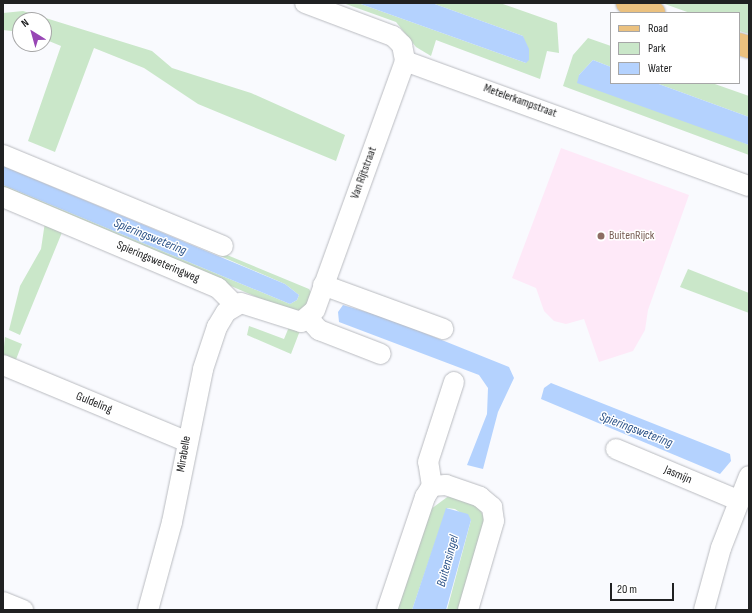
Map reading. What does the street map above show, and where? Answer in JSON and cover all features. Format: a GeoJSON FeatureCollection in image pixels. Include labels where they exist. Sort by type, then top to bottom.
{"type":"FeatureCollection","features":[{"type":"Feature","properties":{"kind":"main road"},"geometry":{"type":"LineString","coordinates":[[627,3],[651,12]]}},
{"type":"Feature","properties":{"kind":"street"},"geometry":{"type":"LineString","coordinates":[[305,3],[393,36],[402,45],[405,61]]}},
{"type":"Feature","properties":{"kind":"street","name":"Metelerkampstraat"},"geometry":{"type":"LineString","coordinates":[[405,61],[749,186]]}},
{"type":"Feature","properties":{"kind":"street","name":"Van Rijtstraat"},"geometry":{"type":"LineString","coordinates":[[323,285],[405,61]]}},
{"type":"Feature","properties":{"kind":"street"},"geometry":{"type":"LineString","coordinates":[[3,155],[223,246]]}},
{"type":"Feature","properties":{"kind":"street","name":"Spieringsweteringweg"},"geometry":{"type":"LineString","coordinates":[[3,197],[218,288],[235,305]]}},
{"type":"Feature","properties":{"kind":"street"},"geometry":{"type":"LineString","coordinates":[[235,305],[250,304],[301,322],[309,319],[316,310],[323,285],[443,329]]}},
{"type":"Feature","properties":{"kind":"street","name":"Mirabelle"},"geometry":{"type":"LineString","coordinates":[[148,610],[172,522],[186,441],[202,369],[217,327],[235,305]]}},
{"type":"Feature","properties":{"kind":"street"},"geometry":{"type":"LineString","coordinates":[[309,319],[319,330],[382,354]]}},
{"type":"Feature","properties":{"kind":"street","name":"Guldeling"},"geometry":{"type":"LineString","coordinates":[[3,365],[186,441]]}},
{"type":"Feature","properties":{"kind":"street"},"geometry":{"type":"LineString","coordinates":[[387,610],[425,497],[432,486],[428,462],[454,382]]}},
{"type":"Feature","properties":{"kind":"street","name":"Jasmijn"},"geometry":{"type":"LineString","coordinates":[[616,449],[740,501]]}},
{"type":"Feature","properties":{"kind":"street"},"geometry":{"type":"LineString","coordinates":[[704,610],[721,548],[749,476]]}},
{"type":"Feature","properties":{"kind":"street"},"geometry":{"type":"LineString","coordinates":[[432,486],[446,485],[480,497],[492,507],[494,521],[468,610]]}},
{"type":"Feature","properties":{"kind":"street"},"geometry":{"type":"LineString","coordinates":[[3,602],[23,610]]}},
{"type":"Feature","properties":{"kind":"shaded area","name":"BuitenRijck"},"geometry":{"type":"Polygon","coordinates":[[[561,148],[689,195],[648,310],[645,330],[633,351],[599,362],[584,319],[566,324],[554,321],[544,311],[536,288],[512,278],[561,148]]]}},
{"type":"Feature","properties":{"kind":"green space"},"geometry":{"type":"Polygon","coordinates":[[[343,3],[358,3],[526,63],[523,36],[432,3],[500,3],[557,23],[559,53],[547,51],[540,79],[436,40],[431,56],[416,47],[396,22],[343,3]]]}},
{"type":"Feature","properties":{"kind":"green space"},"geometry":{"type":"Polygon","coordinates":[[[662,3],[749,3],[749,34],[740,31],[740,12],[687,12],[662,3]]]}},
{"type":"Feature","properties":{"kind":"green space"},"geometry":{"type":"Polygon","coordinates":[[[12,12],[12,31],[3,30],[3,13],[12,12]]]}},
{"type":"Feature","properties":{"kind":"green space"},"geometry":{"type":"Polygon","coordinates":[[[52,20],[152,51],[172,68],[251,93],[345,135],[336,161],[198,104],[144,68],[94,48],[55,152],[28,141],[61,46],[52,42],[52,20]]]}},
{"type":"Feature","properties":{"kind":"green space"},"geometry":{"type":"Polygon","coordinates":[[[588,38],[610,46],[610,67],[593,60],[579,75],[749,145],[749,155],[563,86],[573,55],[588,38]]]}},
{"type":"Feature","properties":{"kind":"green space"},"geometry":{"type":"Polygon","coordinates":[[[659,84],[715,84],[749,96],[749,117],[659,84]]]}},
{"type":"Feature","properties":{"kind":"green space"},"geometry":{"type":"Polygon","coordinates":[[[3,162],[309,289],[313,296],[303,310],[289,311],[3,188],[3,185],[290,304],[297,300],[299,295],[285,284],[3,162]]]}},
{"type":"Feature","properties":{"kind":"green space"},"geometry":{"type":"Polygon","coordinates":[[[45,222],[63,230],[20,335],[9,330],[20,286],[41,249],[45,222]]]}},
{"type":"Feature","properties":{"kind":"green space"},"geometry":{"type":"Polygon","coordinates":[[[688,269],[749,293],[749,313],[680,287],[688,269]]]}},
{"type":"Feature","properties":{"kind":"green space"},"geometry":{"type":"Polygon","coordinates":[[[249,326],[284,339],[289,327],[301,328],[291,354],[247,335],[249,326]]]}},
{"type":"Feature","properties":{"kind":"green space"},"geometry":{"type":"Polygon","coordinates":[[[5,337],[22,344],[15,362],[3,357],[5,337]]]}},
{"type":"Feature","properties":{"kind":"green space"},"geometry":{"type":"Polygon","coordinates":[[[450,495],[478,505],[486,522],[461,610],[447,610],[471,520],[455,509],[447,508],[412,610],[395,610],[431,509],[450,495]]]}},
{"type":"Feature","properties":{"kind":"water"},"geometry":{"type":"Polygon","coordinates":[[[358,3],[432,3],[523,36],[529,49],[529,60],[526,63],[358,3]]]}},
{"type":"Feature","properties":{"kind":"water"},"geometry":{"type":"Polygon","coordinates":[[[593,60],[610,67],[610,84],[659,84],[749,117],[749,145],[577,83],[579,75],[593,60]]]}},
{"type":"Feature","properties":{"kind":"water","name":"Spieringswetering"},"geometry":{"type":"Polygon","coordinates":[[[3,166],[285,284],[299,295],[297,300],[290,304],[3,185],[3,166]]]}},
{"type":"Feature","properties":{"kind":"water"},"geometry":{"type":"Polygon","coordinates":[[[343,305],[387,318],[509,367],[514,378],[498,412],[483,469],[467,465],[487,414],[488,388],[479,375],[339,322],[338,312],[343,305]]]}},
{"type":"Feature","properties":{"kind":"water","name":"Spieringswetering"},"geometry":{"type":"Polygon","coordinates":[[[551,383],[730,454],[731,461],[720,474],[541,399],[544,388],[551,383]]]}},
{"type":"Feature","properties":{"kind":"water","name":"Buitensingel"},"geometry":{"type":"Polygon","coordinates":[[[446,508],[468,514],[471,520],[446,610],[412,610],[446,508]]]}},
{"type":"Feature","properties":{"kind":"place","name":"BuitenRijck"},"geometry":{"type":"Point","coordinates":[601,236]}}]}
